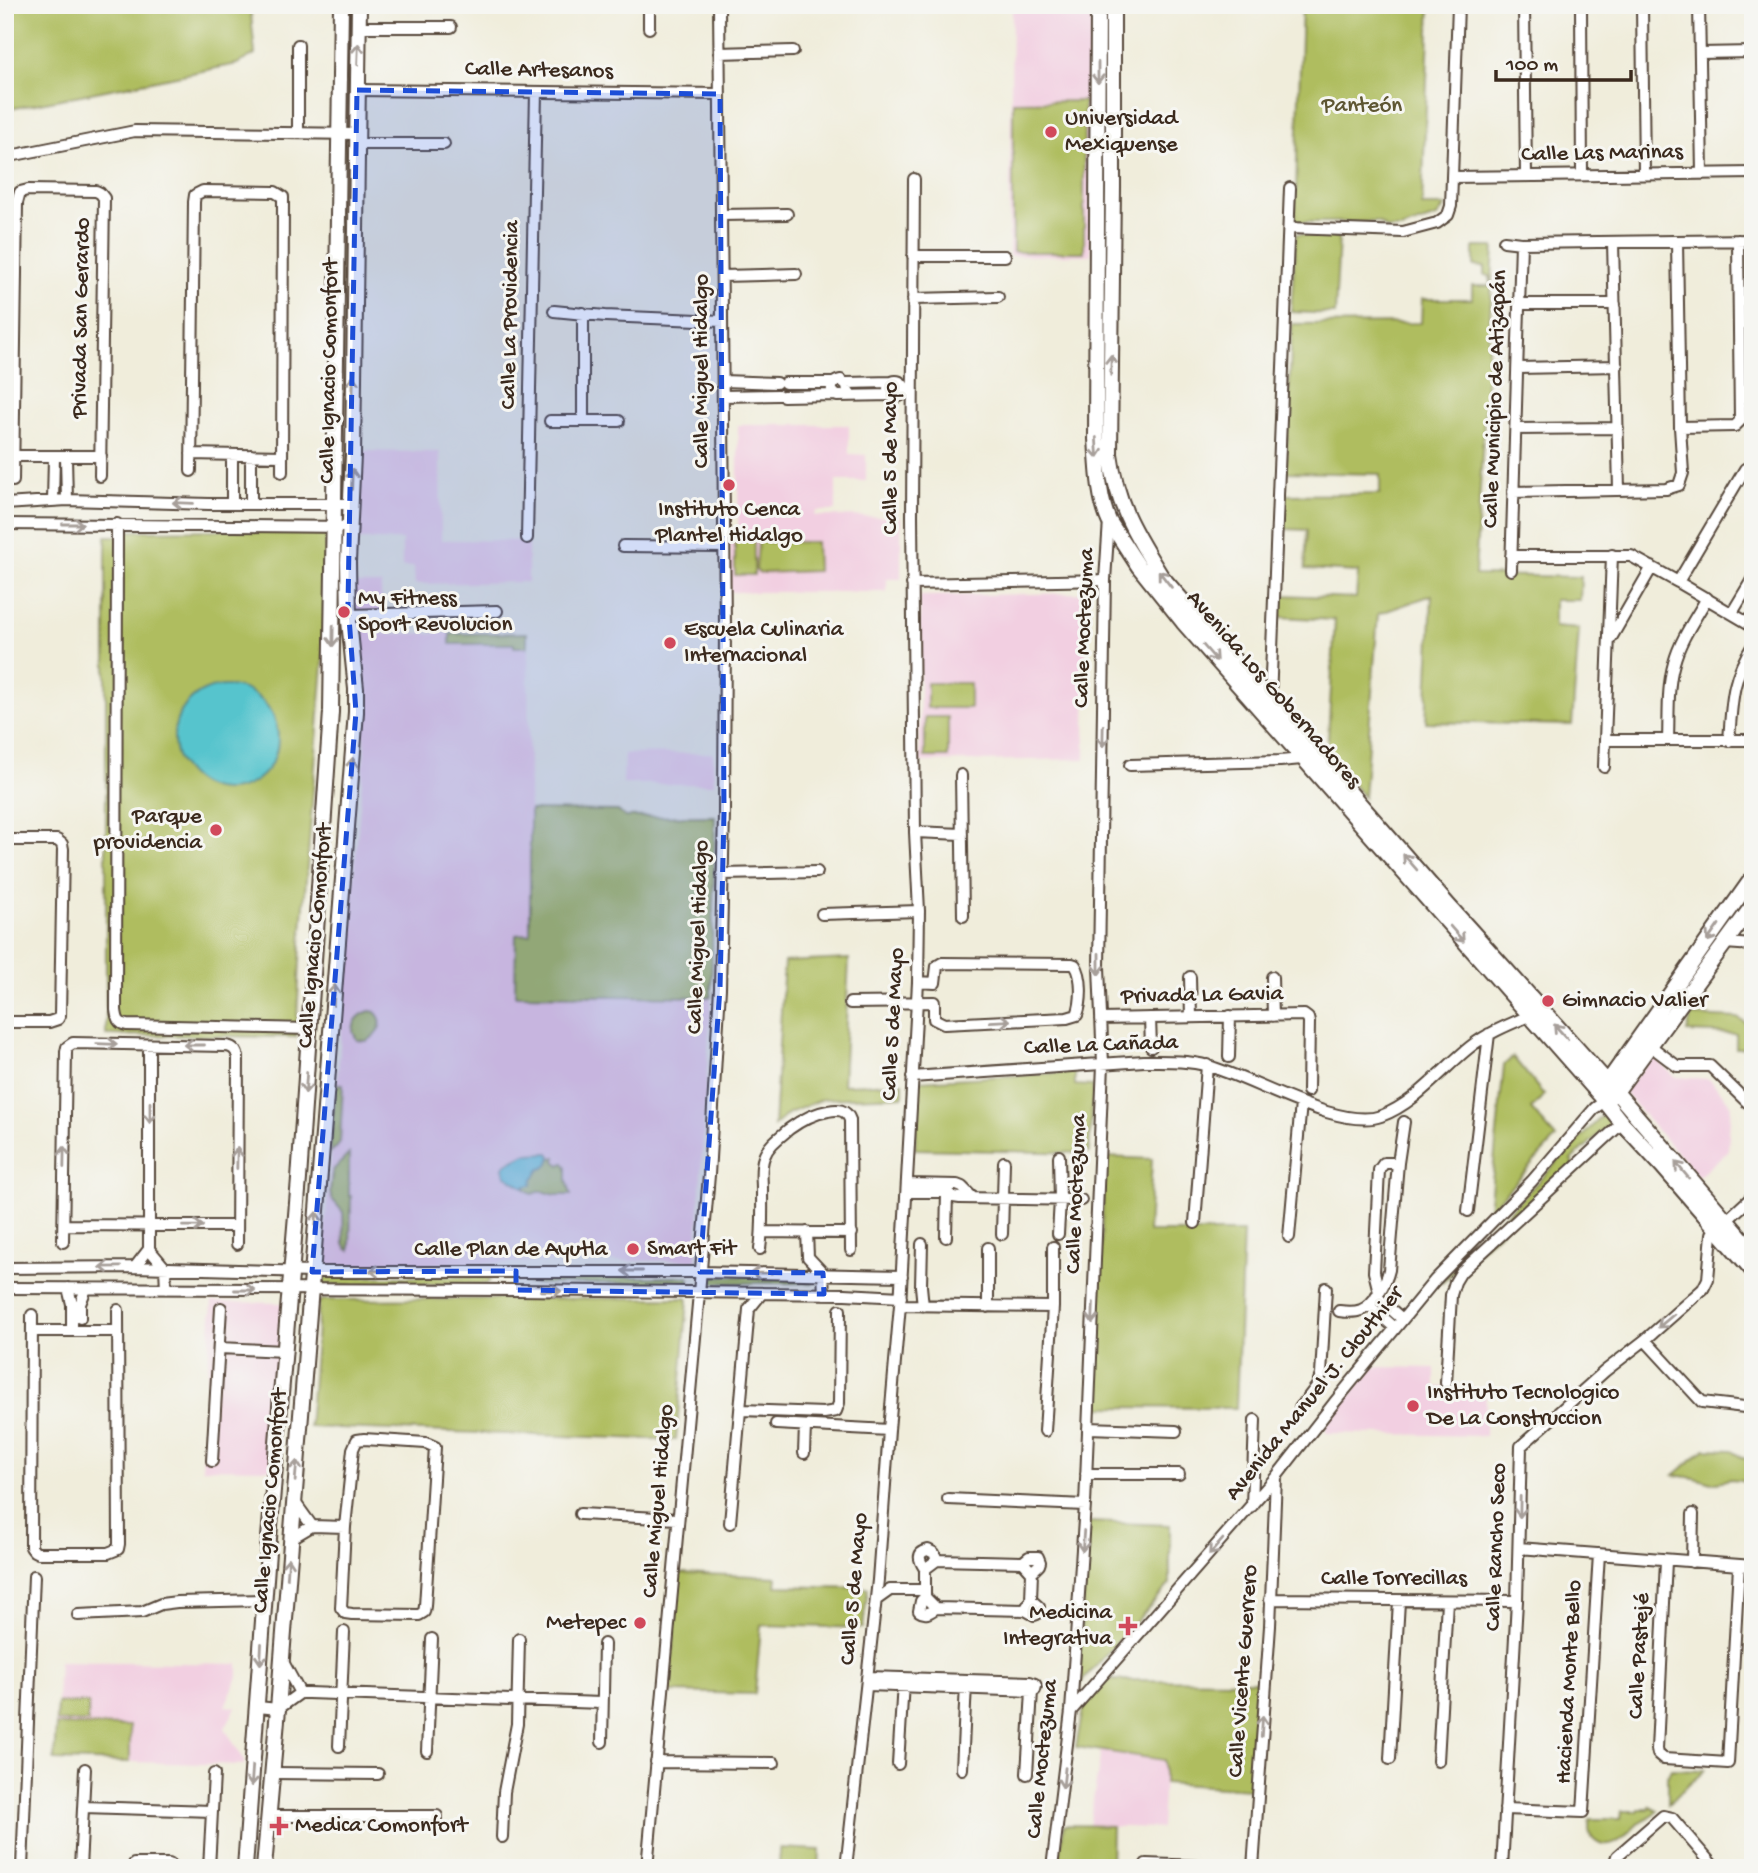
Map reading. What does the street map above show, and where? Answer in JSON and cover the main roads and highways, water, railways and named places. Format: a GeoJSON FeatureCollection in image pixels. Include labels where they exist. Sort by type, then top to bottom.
{"type":"FeatureCollection","features":[{"type":"Feature","properties":{"kind":"main road","name":"Calle Ignacio Comonfort"},"geometry":{"type":"LineString","coordinates":[[245,1868],[331,712],[341,5]]}},
{"type":"Feature","properties":{"kind":"main road","name":"Calle Ignacio Comonfort"},"geometry":{"type":"LineString","coordinates":[[264,1868],[356,712],[349,615],[359,5]]}},
{"type":"Feature","properties":{"kind":"main road","name":"Avenida Los Gobernadores"},"geometry":{"type":"LineString","coordinates":[[1098,5],[1096,439],[1106,514],[1149,582],[1302,759],[1330,779]]}},
{"type":"Feature","properties":{"kind":"main road","name":"Avenida Los Gobernadores"},"geometry":{"type":"LineString","coordinates":[[1113,5],[1110,454],[1118,495],[1131,528],[1161,576],[1270,701],[1330,779],[1604,1096],[1721,1225],[1753,1271]]}},
{"type":"Feature","properties":{"kind":"main road"},"geometry":{"type":"LineString","coordinates":[[1097,272],[1112,272]]}},
{"type":"Feature","properties":{"kind":"main road"},"geometry":{"type":"LineString","coordinates":[[1604,1096],[1644,1041],[1753,877]]}},
{"type":"Feature","properties":{"kind":"main road"},"geometry":{"type":"LineString","coordinates":[[1644,1041],[1753,905]]}},
{"type":"Feature","properties":{"kind":"main road","name":"Avenida Los Gobernadores"},"geometry":{"type":"LineString","coordinates":[[1604,1096],[1622,1123],[1662,1166],[1721,1225],[1753,1251]]}},
{"type":"Feature","properties":{"kind":"water"},"geometry":{"type":"Polygon","coordinates":[[[226,686],[246,690],[269,709],[274,718],[278,738],[274,758],[255,781],[246,786],[226,790],[206,786],[183,767],[178,758],[174,738],[178,718],[197,695],[206,690],[226,686]]]}},
{"type":"Feature","properties":{"kind":"water"},"geometry":{"type":"Polygon","coordinates":[[[549,1153],[549,1163],[540,1169],[532,1185],[524,1188],[505,1175],[503,1167],[525,1154],[549,1153]]]}},
{"type":"Feature","properties":{"kind":"place","name":"Universidad Mexiquense"},"geometry":{"type":"Point","coordinates":[1051,132]}},
{"type":"Feature","properties":{"kind":"place","name":"Instituto Cenca Plantel Hidalgo"},"geometry":{"type":"Point","coordinates":[729,485]}},
{"type":"Feature","properties":{"kind":"place","name":"My Fitness Sport Revolucion"},"geometry":{"type":"Point","coordinates":[344,612]}},
{"type":"Feature","properties":{"kind":"place","name":"Escuela Culinaria Internacional"},"geometry":{"type":"Point","coordinates":[670,643]}},
{"type":"Feature","properties":{"kind":"place","name":"Parque providencia"},"geometry":{"type":"Point","coordinates":[216,830]}},
{"type":"Feature","properties":{"kind":"place","name":"Gimnacio Valier"},"geometry":{"type":"Point","coordinates":[1548,1001]}},
{"type":"Feature","properties":{"kind":"place","name":"Smart Fit"},"geometry":{"type":"Point","coordinates":[633,1249]}},
{"type":"Feature","properties":{"kind":"place","name":"Instituto Tecnologico De La Construccion"},"geometry":{"type":"Point","coordinates":[1413,1406]}},
{"type":"Feature","properties":{"kind":"place","name":"Metepec"},"geometry":{"type":"Point","coordinates":[640,1623]}},
{"type":"Feature","properties":{"kind":"place","name":"Medicina Integrativa"},"geometry":{"type":"Point","coordinates":[1128,1626]}},
{"type":"Feature","properties":{"kind":"place","name":"Medica Comonfort"},"geometry":{"type":"Point","coordinates":[279,1826]}},
{"type":"Feature","properties":{"kind":"park label","name":"Panteón"},"geometry":{"type":"Point","coordinates":[1362,106]}}]}
